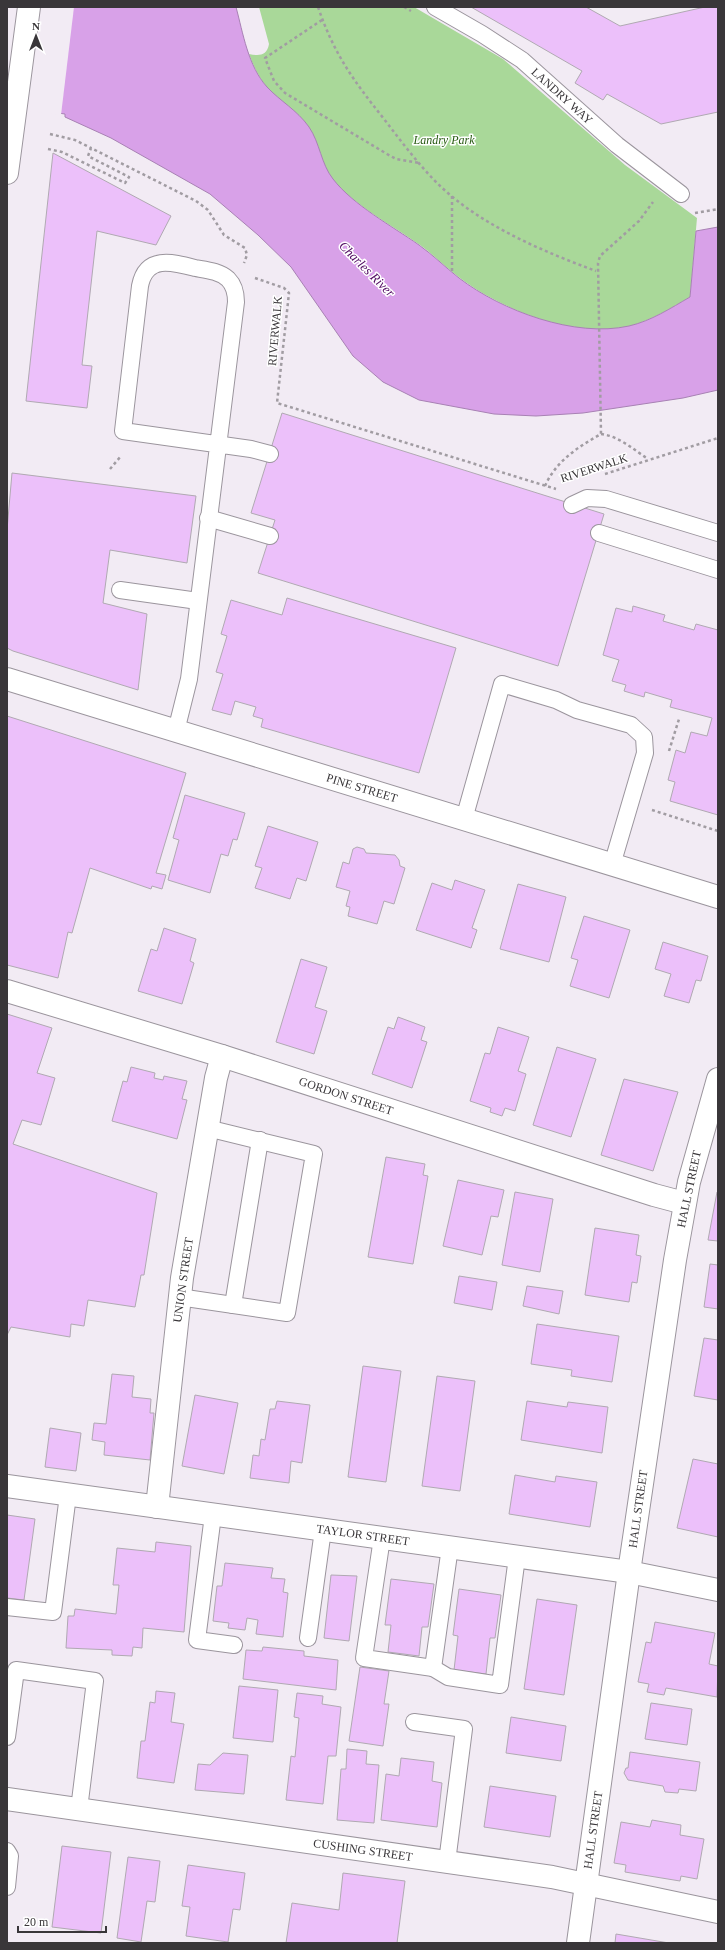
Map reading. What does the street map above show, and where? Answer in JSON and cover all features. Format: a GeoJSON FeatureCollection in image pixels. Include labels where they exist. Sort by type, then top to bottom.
{"type":"FeatureCollection","features":[{"type":"Feature","properties":{"kind":"street"},"geometry":{"type":"LineString","coordinates":[[7,173],[29,7]]}},
{"type":"Feature","properties":{"kind":"street","name":"PINE STREET"},"geometry":{"type":"LineString","coordinates":[[7,679],[718,897]]}},
{"type":"Feature","properties":{"kind":"street","name":"GORDON STREET"},"geometry":{"type":"LineString","coordinates":[[7,991],[222,1056],[646,1193],[684,1203]]}},
{"type":"Feature","properties":{"kind":"street","name":"UNION STREET"},"geometry":{"type":"LineString","coordinates":[[157,1507],[179,1297],[207,1128],[222,1056]]}},
{"type":"Feature","properties":{"kind":"street","name":"HALL STREET"},"geometry":{"type":"LineString","coordinates":[[578,1943],[629,1572],[684,1203],[698,1144],[718,1079]]}},
{"type":"Feature","properties":{"kind":"street","name":"TAYLOR STREET"},"geometry":{"type":"LineString","coordinates":[[7,1486],[629,1572],[718,1590]]}},
{"type":"Feature","properties":{"kind":"street","name":"CUSHING STREET"},"geometry":{"type":"LineString","coordinates":[[7,1798],[447,1862],[586,1884],[718,1912]]}},
{"type":"Feature","properties":{"kind":"lane","name":"LANDRY WAY"},"geometry":{"type":"LineString","coordinates":[[435,7],[482,34],[522,60],[617,145],[682,194]]}},
{"type":"Feature","properties":{"kind":"lane"},"geometry":{"type":"LineString","coordinates":[[176,731],[188,684],[208,518],[218,445],[236,302],[234,286],[229,280],[214,272],[165,262],[150,267],[145,273],[140,286],[123,431],[218,445],[251,449],[270,454]]}},
{"type":"Feature","properties":{"kind":"lane"},"geometry":{"type":"LineString","coordinates":[[572,505],[587,498],[606,499],[718,533]]}},
{"type":"Feature","properties":{"kind":"lane"},"geometry":{"type":"LineString","coordinates":[[208,518],[270,536]]}},
{"type":"Feature","properties":{"kind":"lane"},"geometry":{"type":"LineString","coordinates":[[599,533],[718,570]]}},
{"type":"Feature","properties":{"kind":"lane"},"geometry":{"type":"LineString","coordinates":[[120,590],[198,601]]}},
{"type":"Feature","properties":{"kind":"lane"},"geometry":{"type":"LineString","coordinates":[[464,819],[502,684],[556,700],[577,710],[624,722],[636,728],[644,737],[645,753],[612,865]]}},
{"type":"Feature","properties":{"kind":"lane"},"geometry":{"type":"LineString","coordinates":[[179,1297],[287,1313],[314,1154],[207,1128]]}},
{"type":"Feature","properties":{"kind":"lane"},"geometry":{"type":"LineString","coordinates":[[234,1305],[260,1140]]}},
{"type":"Feature","properties":{"kind":"lane"},"geometry":{"type":"LineString","coordinates":[[7,1607],[53,1612],[68,1495]]}},
{"type":"Feature","properties":{"kind":"lane"},"geometry":{"type":"LineString","coordinates":[[212,1515],[197,1640],[234,1645]]}},
{"type":"Feature","properties":{"kind":"lane"},"geometry":{"type":"LineString","coordinates":[[308,1638],[322,1530]]}},
{"type":"Feature","properties":{"kind":"lane"},"geometry":{"type":"LineString","coordinates":[[382,1538],[364,1658],[432,1668],[448,1677],[500,1685],[517,1557]]}},
{"type":"Feature","properties":{"kind":"lane"},"geometry":{"type":"LineString","coordinates":[[432,1668],[450,1548]]}},
{"type":"Feature","properties":{"kind":"lane"},"geometry":{"type":"LineString","coordinates":[[7,1737],[16,1670],[95,1681],[79,1809]]}},
{"type":"Feature","properties":{"kind":"lane"},"geometry":{"type":"LineString","coordinates":[[414,1722],[464,1729],[447,1862]]}},
{"type":"Feature","properties":{"kind":"lane"},"geometry":{"type":"LineString","coordinates":[[7,1851],[10,1856],[7,1887]]}},
{"type":"Feature","properties":{"kind":"path"},"geometry":{"type":"LineString","coordinates":[[318,7],[322,20],[337,53],[351,76],[419,164],[439,186],[485,218],[527,244],[596,271]]}},
{"type":"Feature","properties":{"kind":"path"},"geometry":{"type":"LineString","coordinates":[[322,20],[265,58],[274,81],[285,93],[387,154],[396,159],[419,164]]}},
{"type":"Feature","properties":{"kind":"path"},"geometry":{"type":"LineString","coordinates":[[50,134],[75,140],[196,201],[208,210],[224,235],[245,248],[246,255],[244,266]]}},
{"type":"Feature","properties":{"kind":"path"},"geometry":{"type":"LineString","coordinates":[[48,149],[62,152],[125,183],[129,177],[88,156],[91,148]]}},
{"type":"Feature","properties":{"kind":"path"},"geometry":{"type":"LineString","coordinates":[[452,196],[452,271]]}},
{"type":"Feature","properties":{"kind":"path"},"geometry":{"type":"LineString","coordinates":[[601,434],[602,419],[596,271],[600,256],[639,221],[654,201]]}},
{"type":"Feature","properties":{"kind":"path","name":"RIVERWALK"},"geometry":{"type":"LineString","coordinates":[[252,277],[284,288],[289,293],[277,403],[558,490]]}},
{"type":"Feature","properties":{"kind":"path","name":"RIVERWALK"},"geometry":{"type":"LineString","coordinates":[[545,486],[550,475],[567,456],[601,434],[610,435],[649,460]]}},
{"type":"Feature","properties":{"kind":"path","name":"RIVERWALK"},"geometry":{"type":"LineString","coordinates":[[603,475],[718,438]]}},
{"type":"Feature","properties":{"kind":"path"},"geometry":{"type":"LineString","coordinates":[[110,469],[121,456]]}},
{"type":"Feature","properties":{"kind":"path"},"geometry":{"type":"LineString","coordinates":[[652,810],[718,831]]}},
{"type":"Feature","properties":{"kind":"green space","name":"Landry Park"},"geometry":{"type":"Polygon","coordinates":[[[259,7],[414,7],[503,59],[625,165],[697,218],[690,297],[654,317],[630,326],[609,329],[587,329],[541,319],[518,311],[477,290],[420,245],[363,207],[333,180],[307,125],[266,86],[252,62],[249,54],[256,55],[264,53],[269,44],[259,7]]]}},
{"type":"Feature","properties":{"kind":"water","name":"Charles River"},"geometry":{"type":"Polygon","coordinates":[[[7,7],[236,7],[247,49],[260,79],[309,127],[313,133],[329,173],[341,189],[373,215],[419,245],[476,290],[517,311],[540,319],[563,325],[608,329],[637,324],[661,314],[690,297],[696,231],[718,227],[718,390],[683,398],[583,413],[536,416],[494,414],[419,400],[383,382],[353,356],[291,267],[258,235],[210,194],[111,138],[65,117],[65,114],[7,106],[7,7]]]}},
{"type":"Feature","properties":{"kind":"pier"},"geometry":{"type":"Polygon","coordinates":[[[7,7],[74,7],[61,115],[7,108],[7,7]]]}},
{"type":"Feature","properties":{"kind":"building"},"geometry":{"type":"Polygon","coordinates":[[[471,7],[586,7],[620,26],[705,7],[718,7],[718,112],[661,124],[607,94],[603,100],[575,83],[582,71],[471,7]]]}},
{"type":"Feature","properties":{"kind":"building"},"geometry":{"type":"Polygon","coordinates":[[[53,153],[171,216],[156,245],[97,231],[82,365],[92,366],[87,408],[26,401],[53,153]]]}},
{"type":"Feature","properties":{"kind":"building"},"geometry":{"type":"Polygon","coordinates":[[[282,413],[604,514],[558,666],[258,573],[275,520],[251,513],[282,413]]]}},
{"type":"Feature","properties":{"kind":"building"},"geometry":{"type":"Polygon","coordinates":[[[12,473],[196,496],[187,563],[110,550],[103,603],[147,614],[138,690],[7,648],[7,530],[12,473]]]}},
{"type":"Feature","properties":{"kind":"building"},"geometry":{"type":"Polygon","coordinates":[[[287,598],[456,648],[419,773],[261,727],[263,719],[253,716],[256,707],[235,701],[231,715],[212,710],[223,674],[216,672],[227,636],[221,634],[231,600],[282,615],[287,598]]]}},
{"type":"Feature","properties":{"kind":"building"},"geometry":{"type":"Polygon","coordinates":[[[633,606],[665,615],[663,621],[694,630],[696,624],[718,630],[718,815],[670,801],[675,782],[668,780],[676,750],[685,753],[691,732],[707,736],[712,718],[670,707],[672,700],[645,692],[644,697],[624,691],[626,685],[612,681],[619,660],[603,655],[616,608],[632,612],[633,606]]]}},
{"type":"Feature","properties":{"kind":"building"},"geometry":{"type":"Polygon","coordinates":[[[7,716],[186,773],[156,873],[166,875],[162,889],[152,886],[151,889],[90,868],[72,933],[68,932],[58,978],[7,965],[7,716]]]}},
{"type":"Feature","properties":{"kind":"building"},"geometry":{"type":"Polygon","coordinates":[[[185,795],[245,813],[237,840],[233,839],[228,856],[221,854],[210,893],[168,880],[179,840],[173,838],[185,795]]]}},
{"type":"Feature","properties":{"kind":"building"},"geometry":{"type":"Polygon","coordinates":[[[268,826],[318,842],[306,881],[297,878],[290,899],[255,888],[262,868],[255,866],[268,826]]]}},
{"type":"Feature","properties":{"kind":"building"},"geometry":{"type":"Polygon","coordinates":[[[357,847],[364,849],[366,853],[395,855],[399,860],[400,866],[405,868],[394,904],[384,901],[377,924],[348,916],[350,907],[346,906],[350,891],[336,887],[343,862],[349,864],[353,849],[357,847]]]}},
{"type":"Feature","properties":{"kind":"building"},"geometry":{"type":"Polygon","coordinates":[[[455,880],[485,890],[472,928],[477,930],[471,948],[416,930],[432,883],[452,890],[455,880]]]}},
{"type":"Feature","properties":{"kind":"building"},"geometry":{"type":"Polygon","coordinates":[[[518,884],[566,897],[549,962],[500,949],[518,884]]]}},
{"type":"Feature","properties":{"kind":"building"},"geometry":{"type":"Polygon","coordinates":[[[584,916],[630,930],[609,998],[570,986],[578,960],[571,958],[584,916]]]}},
{"type":"Feature","properties":{"kind":"building"},"geometry":{"type":"Polygon","coordinates":[[[164,928],[196,939],[190,961],[194,963],[182,1004],[138,991],[151,949],[157,951],[164,928]]]}},
{"type":"Feature","properties":{"kind":"building"},"geometry":{"type":"Polygon","coordinates":[[[663,942],[708,956],[701,981],[696,980],[689,1003],[664,996],[671,974],[655,969],[663,942]]]}},
{"type":"Feature","properties":{"kind":"building"},"geometry":{"type":"Polygon","coordinates":[[[301,959],[327,967],[315,1007],[327,1011],[314,1054],[276,1042],[301,959]]]}},
{"type":"Feature","properties":{"kind":"building"},"geometry":{"type":"Polygon","coordinates":[[[7,1014],[52,1028],[37,1073],[55,1078],[41,1125],[22,1120],[13,1144],[157,1193],[144,1275],[141,1275],[135,1307],[88,1300],[84,1326],[71,1324],[70,1337],[11,1327],[7,1335],[7,1014]]]}},
{"type":"Feature","properties":{"kind":"building"},"geometry":{"type":"Polygon","coordinates":[[[398,1017],[425,1027],[421,1040],[427,1042],[412,1088],[372,1074],[388,1027],[394,1029],[398,1017]]]}},
{"type":"Feature","properties":{"kind":"building"},"geometry":{"type":"Polygon","coordinates":[[[498,1027],[529,1037],[518,1071],[526,1074],[515,1111],[505,1108],[502,1116],[490,1112],[491,1108],[470,1101],[485,1053],[490,1054],[498,1027]]]}},
{"type":"Feature","properties":{"kind":"building"},"geometry":{"type":"Polygon","coordinates":[[[557,1047],[596,1059],[571,1137],[533,1125],[557,1047]]]}},
{"type":"Feature","properties":{"kind":"building"},"geometry":{"type":"Polygon","coordinates":[[[131,1067],[155,1073],[154,1078],[163,1080],[164,1076],[187,1081],[182,1099],[187,1100],[177,1139],[112,1121],[123,1081],[127,1082],[131,1067]]]}},
{"type":"Feature","properties":{"kind":"building"},"geometry":{"type":"Polygon","coordinates":[[[624,1079],[678,1092],[653,1171],[601,1155],[624,1079]]]}},
{"type":"Feature","properties":{"kind":"building"},"geometry":{"type":"Polygon","coordinates":[[[386,1157],[425,1164],[423,1175],[428,1176],[413,1264],[368,1257],[386,1157]]]}},
{"type":"Feature","properties":{"kind":"building"},"geometry":{"type":"Polygon","coordinates":[[[458,1180],[504,1190],[498,1217],[491,1216],[482,1255],[443,1246],[458,1180]]]}},
{"type":"Feature","properties":{"kind":"building"},"geometry":{"type":"Polygon","coordinates":[[[515,1192],[553,1199],[540,1272],[502,1265],[515,1192]]]}},
{"type":"Feature","properties":{"kind":"building"},"geometry":{"type":"Polygon","coordinates":[[[718,1192],[718,1241],[708,1240],[718,1192]]]}},
{"type":"Feature","properties":{"kind":"building"},"geometry":{"type":"Polygon","coordinates":[[[595,1228],[639,1235],[636,1255],[641,1256],[637,1283],[632,1282],[629,1302],[585,1295],[595,1228]]]}},
{"type":"Feature","properties":{"kind":"building"},"geometry":{"type":"Polygon","coordinates":[[[710,1264],[718,1265],[718,1309],[704,1307],[710,1264]]]}},
{"type":"Feature","properties":{"kind":"building"},"geometry":{"type":"Polygon","coordinates":[[[459,1276],[497,1282],[492,1310],[454,1303],[459,1276]]]}},
{"type":"Feature","properties":{"kind":"building"},"geometry":{"type":"Polygon","coordinates":[[[527,1286],[563,1291],[559,1314],[523,1306],[527,1286]]]}},
{"type":"Feature","properties":{"kind":"building"},"geometry":{"type":"Polygon","coordinates":[[[537,1324],[619,1336],[612,1382],[571,1376],[572,1370],[531,1364],[537,1324]]]}},
{"type":"Feature","properties":{"kind":"building"},"geometry":{"type":"Polygon","coordinates":[[[704,1338],[718,1340],[718,1400],[694,1396],[704,1338]]]}},
{"type":"Feature","properties":{"kind":"building"},"geometry":{"type":"Polygon","coordinates":[[[363,1366],[401,1371],[386,1482],[348,1477],[363,1366]]]}},
{"type":"Feature","properties":{"kind":"building"},"geometry":{"type":"Polygon","coordinates":[[[112,1374],[134,1376],[132,1397],[151,1399],[150,1413],[154,1413],[150,1460],[104,1455],[105,1442],[92,1440],[94,1423],[106,1424],[112,1374]]]}},
{"type":"Feature","properties":{"kind":"building"},"geometry":{"type":"Polygon","coordinates":[[[437,1376],[475,1381],[460,1491],[422,1486],[437,1376]]]}},
{"type":"Feature","properties":{"kind":"building"},"geometry":{"type":"Polygon","coordinates":[[[195,1395],[238,1403],[224,1474],[182,1466],[195,1395]]]}},
{"type":"Feature","properties":{"kind":"building"},"geometry":{"type":"Polygon","coordinates":[[[277,1401],[310,1405],[302,1463],[291,1461],[289,1483],[250,1478],[253,1455],[259,1456],[261,1439],[265,1440],[270,1409],[275,1409],[277,1401]]]}},
{"type":"Feature","properties":{"kind":"building"},"geometry":{"type":"Polygon","coordinates":[[[527,1401],[567,1407],[568,1402],[608,1407],[602,1453],[521,1440],[527,1401]]]}},
{"type":"Feature","properties":{"kind":"building"},"geometry":{"type":"Polygon","coordinates":[[[50,1428],[81,1433],[76,1471],[45,1467],[50,1428]]]}},
{"type":"Feature","properties":{"kind":"building"},"geometry":{"type":"Polygon","coordinates":[[[693,1459],[718,1464],[718,1537],[677,1528],[693,1459]]]}},
{"type":"Feature","properties":{"kind":"building"},"geometry":{"type":"Polygon","coordinates":[[[515,1475],[555,1482],[556,1476],[597,1482],[590,1527],[509,1514],[515,1475]]]}},
{"type":"Feature","properties":{"kind":"building"},"geometry":{"type":"Polygon","coordinates":[[[7,1515],[35,1519],[24,1600],[7,1598],[7,1515]]]}},
{"type":"Feature","properties":{"kind":"building"},"geometry":{"type":"Polygon","coordinates":[[[156,1542],[191,1546],[184,1632],[143,1628],[142,1648],[133,1647],[132,1656],[112,1655],[112,1650],[66,1648],[68,1616],[74,1616],[75,1609],[116,1614],[119,1585],[113,1585],[117,1548],[155,1552],[156,1542]]]}},
{"type":"Feature","properties":{"kind":"building"},"geometry":{"type":"Polygon","coordinates":[[[225,1563],[273,1568],[271,1578],[285,1579],[283,1592],[288,1593],[283,1637],[256,1634],[258,1620],[247,1618],[245,1630],[228,1628],[229,1623],[213,1621],[217,1586],[222,1586],[225,1563]]]}},
{"type":"Feature","properties":{"kind":"building"},"geometry":{"type":"Polygon","coordinates":[[[331,1575],[357,1576],[349,1641],[324,1638],[331,1575]]]}},
{"type":"Feature","properties":{"kind":"building"},"geometry":{"type":"Polygon","coordinates":[[[391,1579],[434,1584],[428,1627],[422,1627],[419,1656],[388,1652],[391,1625],[385,1625],[391,1579]]]}},
{"type":"Feature","properties":{"kind":"building"},"geometry":{"type":"Polygon","coordinates":[[[459,1589],[501,1595],[495,1638],[490,1638],[486,1674],[454,1670],[458,1636],[453,1635],[459,1589]]]}},
{"type":"Feature","properties":{"kind":"building"},"geometry":{"type":"Polygon","coordinates":[[[537,1599],[577,1605],[564,1695],[524,1689],[537,1599]]]}},
{"type":"Feature","properties":{"kind":"building"},"geometry":{"type":"Polygon","coordinates":[[[655,1622],[715,1633],[709,1664],[718,1666],[717,1697],[666,1688],[664,1695],[647,1692],[649,1684],[638,1682],[646,1642],[651,1643],[655,1622]]]}},
{"type":"Feature","properties":{"kind":"building"},"geometry":{"type":"Polygon","coordinates":[[[263,1647],[304,1651],[304,1656],[338,1660],[336,1690],[243,1679],[246,1650],[262,1651],[263,1647]]]}},
{"type":"Feature","properties":{"kind":"building"},"geometry":{"type":"Polygon","coordinates":[[[360,1667],[389,1671],[384,1704],[389,1704],[383,1746],[349,1741],[360,1667]]]}},
{"type":"Feature","properties":{"kind":"building"},"geometry":{"type":"Polygon","coordinates":[[[239,1686],[278,1690],[273,1742],[233,1738],[239,1686]]]}},
{"type":"Feature","properties":{"kind":"building"},"geometry":{"type":"Polygon","coordinates":[[[156,1691],[175,1693],[171,1722],[184,1724],[174,1783],[137,1778],[141,1741],[145,1741],[150,1702],[155,1703],[156,1691]]]}},
{"type":"Feature","properties":{"kind":"building"},"geometry":{"type":"Polygon","coordinates":[[[297,1693],[323,1696],[322,1704],[341,1707],[336,1756],[328,1756],[323,1804],[286,1800],[291,1756],[295,1757],[299,1718],[294,1717],[297,1693]]]}},
{"type":"Feature","properties":{"kind":"building"},"geometry":{"type":"Polygon","coordinates":[[[651,1703],[692,1709],[687,1745],[645,1739],[651,1703]]]}},
{"type":"Feature","properties":{"kind":"building"},"geometry":{"type":"Polygon","coordinates":[[[511,1717],[566,1726],[561,1761],[506,1753],[511,1717]]]}},
{"type":"Feature","properties":{"kind":"building"},"geometry":{"type":"Polygon","coordinates":[[[347,1749],[367,1751],[366,1764],[379,1765],[374,1823],[337,1820],[341,1769],[346,1769],[347,1749]]]}},
{"type":"Feature","properties":{"kind":"building"},"geometry":{"type":"Polygon","coordinates":[[[630,1752],[700,1762],[696,1791],[679,1789],[678,1793],[665,1792],[663,1786],[628,1780],[624,1773],[626,1768],[628,1768],[630,1752]]]}},
{"type":"Feature","properties":{"kind":"building"},"geometry":{"type":"Polygon","coordinates":[[[223,1753],[248,1755],[244,1794],[195,1790],[198,1764],[210,1765],[223,1753]]]}},
{"type":"Feature","properties":{"kind":"building"},"geometry":{"type":"Polygon","coordinates":[[[401,1758],[434,1762],[432,1781],[442,1783],[437,1827],[381,1820],[386,1774],[399,1776],[401,1758]]]}},
{"type":"Feature","properties":{"kind":"building"},"geometry":{"type":"Polygon","coordinates":[[[490,1786],[556,1796],[550,1837],[484,1827],[490,1786]]]}},
{"type":"Feature","properties":{"kind":"building"},"geometry":{"type":"Polygon","coordinates":[[[652,1820],[681,1825],[680,1835],[704,1839],[697,1879],[681,1876],[680,1881],[625,1872],[626,1865],[614,1863],[621,1822],[650,1827],[652,1820]]]}},
{"type":"Feature","properties":{"kind":"building"},"geometry":{"type":"Polygon","coordinates":[[[62,1846],[111,1852],[101,1933],[52,1927],[62,1846]]]}},
{"type":"Feature","properties":{"kind":"building"},"geometry":{"type":"Polygon","coordinates":[[[128,1857],[160,1861],[155,1902],[147,1901],[141,1942],[117,1938],[128,1857]]]}},
{"type":"Feature","properties":{"kind":"building"},"geometry":{"type":"Polygon","coordinates":[[[188,1865],[245,1873],[240,1910],[233,1909],[228,1942],[186,1936],[190,1907],[182,1906],[188,1865]]]}},
{"type":"Feature","properties":{"kind":"building"},"geometry":{"type":"Polygon","coordinates":[[[343,1873],[405,1881],[397,1943],[286,1943],[292,1903],[339,1910],[343,1873]]]}},
{"type":"Feature","properties":{"kind":"building"},"geometry":{"type":"Polygon","coordinates":[[[616,1934],[669,1943],[615,1943],[616,1934]]]}}]}
